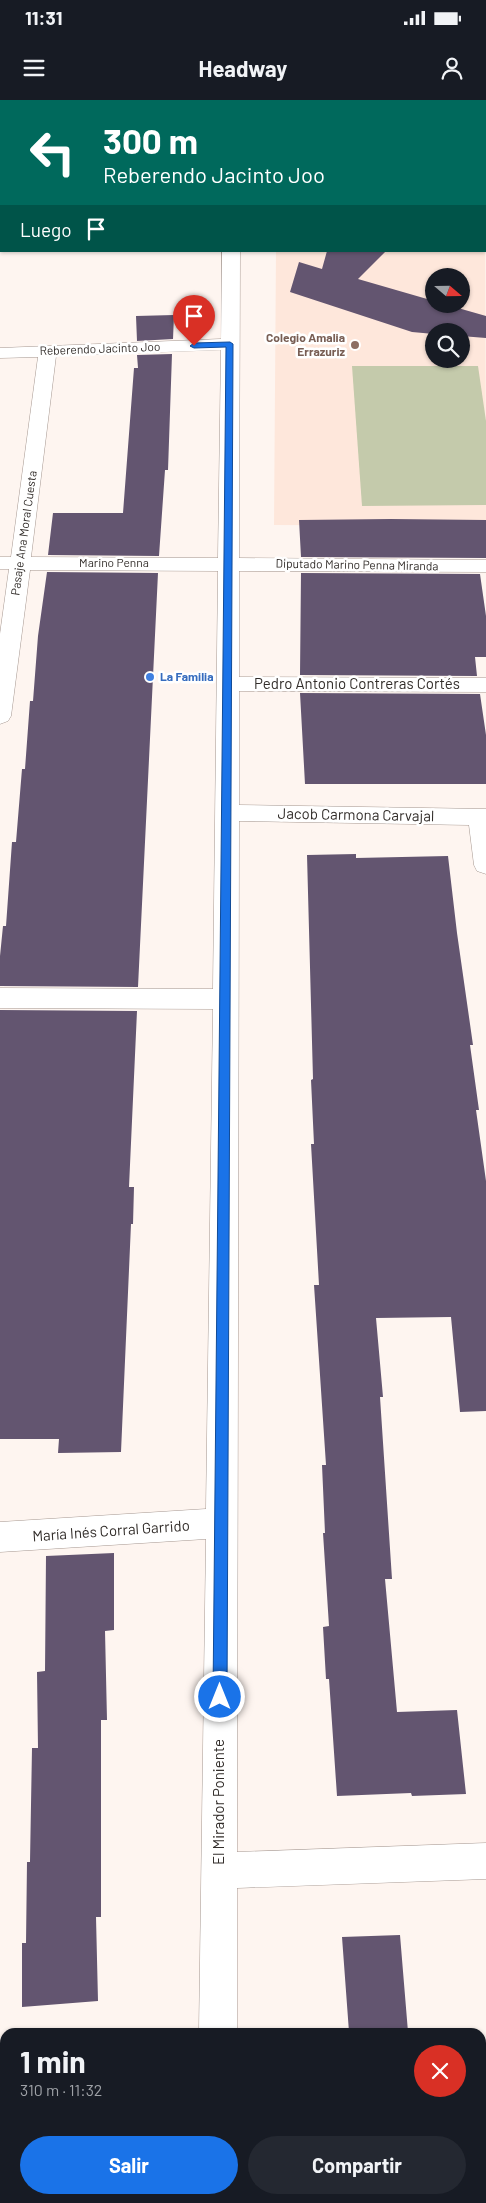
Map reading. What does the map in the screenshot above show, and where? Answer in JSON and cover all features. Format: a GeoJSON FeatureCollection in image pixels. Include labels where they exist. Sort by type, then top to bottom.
{"type":"FeatureCollection","features":[{"type":"Feature","properties":{"kind":"street","name":"El Mirador Poniente"},"geometry":{"type":"LineString","coordinates":[[218,2028],[230,252]]}},
{"type":"Feature","properties":{"kind":"street","name":"Reberendo Jacinto Joo"},"geometry":{"type":"LineString","coordinates":[[0,353],[230,344]]}},
{"type":"Feature","properties":{"kind":"street","name":"Pasaje Ana Moral Cuesta"},"geometry":{"type":"LineString","coordinates":[[0,716],[10,563],[48,351]]}},
{"type":"Feature","properties":{"kind":"street","name":"Marino Penna"},"geometry":{"type":"LineString","coordinates":[[10,563],[228,563]]}},
{"type":"Feature","properties":{"kind":"street","name":"Diputado Marino Penna Miranda"},"geometry":{"type":"LineString","coordinates":[[228,563],[486,566]]}},
{"type":"Feature","properties":{"kind":"street","name":"Pedro Antonio Contreras Cortés"},"geometry":{"type":"LineString","coordinates":[[227,684],[486,685]]}},
{"type":"Feature","properties":{"kind":"street","name":"Jacob Carmona Carvajal"},"geometry":{"type":"LineString","coordinates":[[227,813],[483,817]]}},
{"type":"Feature","properties":{"kind":"street"},"geometry":{"type":"LineString","coordinates":[[483,817],[486,865]]}},
{"type":"Feature","properties":{"kind":"street"},"geometry":{"type":"LineString","coordinates":[[0,998],[225,999]]}},
{"type":"Feature","properties":{"kind":"street","name":"María Inés Corral Garrido"},"geometry":{"type":"LineString","coordinates":[[0,1538],[222,1523]]}},
{"type":"Feature","properties":{"kind":"street"},"geometry":{"type":"LineString","coordinates":[[219,1871],[486,1860]]}},
{"type":"Feature","properties":{"kind":"shaded area","name":"Colegio Amalia Errazuriz"},"geometry":{"type":"Polygon","coordinates":[[[276,252],[485,252],[486,526],[274,525],[276,252]]]}},
{"type":"Feature","properties":{"kind":"green space"},"geometry":{"type":"Polygon","coordinates":[[[352,366],[470,368],[470,366],[478,366],[486,421],[486,505],[362,506],[352,366]]]}},
{"type":"Feature","properties":{"kind":"building"},"geometry":{"type":"Polygon","coordinates":[[[327,252],[385,252],[358,279],[425,298],[425,313],[470,313],[470,311],[486,316],[486,338],[470,337],[470,323],[425,323],[425,333],[412,332],[290,292],[299,262],[322,269],[327,252]]]}},
{"type":"Feature","properties":{"kind":"building"},"geometry":{"type":"Polygon","coordinates":[[[174,315],[173,339],[137,341],[136,316],[174,315]]]}},
{"type":"Feature","properties":{"kind":"building"},"geometry":{"type":"Polygon","coordinates":[[[172,354],[168,470],[165,470],[159,556],[48,555],[53,513],[123,513],[134,368],[138,368],[137,355],[172,354]]]}},
{"type":"Feature","properties":{"kind":"building"},"geometry":{"type":"Polygon","coordinates":[[[299,520],[486,520],[486,558],[301,557],[299,520]]]}},
{"type":"Feature","properties":{"kind":"building"},"geometry":{"type":"Polygon","coordinates":[[[47,572],[158,573],[138,987],[0,986],[0,956],[3,926],[6,926],[12,842],[16,842],[22,769],[25,769],[30,701],[33,701],[38,636],[47,572]]]}},
{"type":"Feature","properties":{"kind":"building"},"geometry":{"type":"Polygon","coordinates":[[[301,573],[480,574],[486,616],[486,657],[475,657],[477,676],[300,675],[301,573]]]}},
{"type":"Feature","properties":{"kind":"building"},"geometry":{"type":"Polygon","coordinates":[[[300,693],[480,694],[486,735],[486,784],[305,784],[300,693]]]}},
{"type":"Feature","properties":{"kind":"building"},"geometry":{"type":"Polygon","coordinates":[[[356,854],[356,858],[448,856],[473,1045],[470,1045],[479,1110],[476,1110],[486,1181],[486,1411],[460,1412],[451,1317],[376,1318],[383,1397],[380,1397],[392,1579],[385,1579],[397,1712],[457,1710],[466,1794],[412,1796],[411,1793],[337,1796],[329,1679],[326,1679],[323,1627],[329,1626],[323,1533],[325,1533],[322,1465],[326,1465],[314,1285],[319,1285],[311,1144],[314,1144],[307,855],[356,854]]]}},
{"type":"Feature","properties":{"kind":"building"},"geometry":{"type":"Polygon","coordinates":[[[0,1010],[137,1011],[129,1187],[134,1187],[133,1224],[131,1224],[121,1452],[58,1453],[59,1439],[0,1439],[0,1010]]]}},
{"type":"Feature","properties":{"kind":"building"},"geometry":{"type":"Polygon","coordinates":[[[114,1553],[114,1630],[105,1631],[107,1720],[101,1720],[101,1917],[96,1917],[98,2001],[22,2007],[22,1943],[26,1943],[27,1862],[30,1862],[32,1748],[38,1748],[37,1672],[45,1671],[46,1556],[114,1553]]]}},
{"type":"Feature","properties":{"kind":"building"},"geometry":{"type":"Polygon","coordinates":[[[400,1935],[408,2028],[349,2028],[342,1937],[400,1935]]]}},
{"type":"Feature","properties":{"kind":"place","name":"Colegio Amalia Errazuriz"},"geometry":{"type":"Point","coordinates":[355,345]}},
{"type":"Feature","properties":{"kind":"place","name":"La Familia"},"geometry":{"type":"Point","coordinates":[150,677]}},
{"type":"Feature","properties":{"kind":"route"},"geometry":{"type":"LineString","coordinates":[[194,346],[230,344],[220,1697]]}}]}
